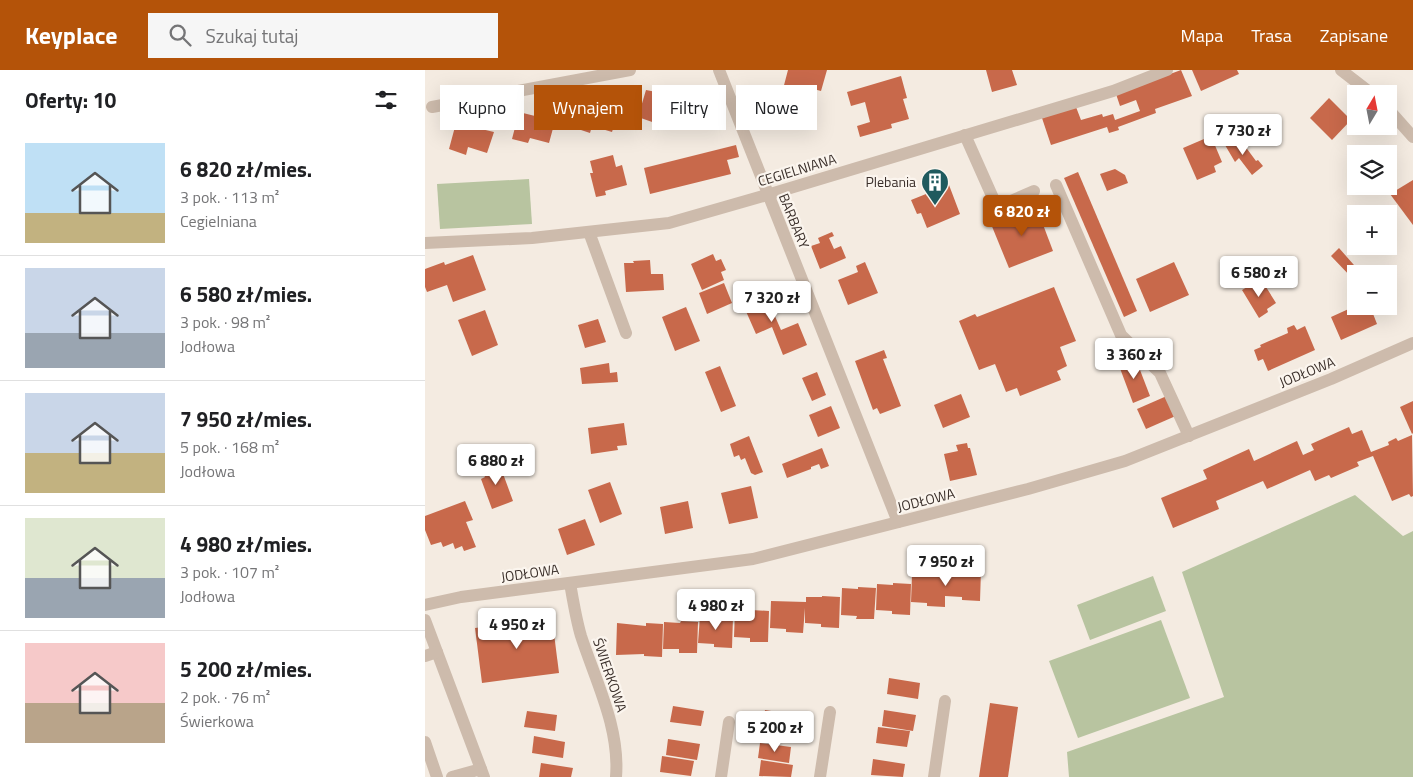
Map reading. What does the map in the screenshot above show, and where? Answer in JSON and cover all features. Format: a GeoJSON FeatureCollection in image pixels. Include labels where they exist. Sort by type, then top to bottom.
{"type":"FeatureCollection","features":[{"type":"Feature","properties":{"kind":"street"},"geometry":{"type":"LineString","coordinates":[[432,107],[629,70]]}},
{"type":"Feature","properties":{"kind":"street","name":"BARBARY"},"geometry":{"type":"LineString","coordinates":[[719,70],[898,522]]}},
{"type":"Feature","properties":{"kind":"street","name":"CEGIELNIANA"},"geometry":{"type":"LineString","coordinates":[[425,243],[532,238],[669,223],[1113,91],[1167,70]]}},
{"type":"Feature","properties":{"kind":"street"},"geometry":{"type":"LineString","coordinates":[[1341,70],[1360,85]]}},
{"type":"Feature","properties":{"kind":"street"},"geometry":{"type":"LineString","coordinates":[[1397,119],[1413,137]]}},
{"type":"Feature","properties":{"kind":"street"},"geometry":{"type":"LineString","coordinates":[[965,135],[997,208],[1034,191]]}},
{"type":"Feature","properties":{"kind":"street"},"geometry":{"type":"LineString","coordinates":[[1056,185],[1121,335],[1160,373],[1189,436]]}},
{"type":"Feature","properties":{"kind":"street"},"geometry":{"type":"LineString","coordinates":[[589,232],[626,333]]}},
{"type":"Feature","properties":{"kind":"street","name":"JODŁOWA"},"geometry":{"type":"LineString","coordinates":[[425,605],[461,597],[753,558],[1028,489],[1125,461],[1331,379],[1413,342]]}},
{"type":"Feature","properties":{"kind":"street","name":"ŚWIERKOWA"},"geometry":{"type":"LineString","coordinates":[[570,583],[580,634],[614,738],[617,764],[616,777]]}},
{"type":"Feature","properties":{"kind":"street"},"geometry":{"type":"LineString","coordinates":[[425,620],[431,654],[482,773],[452,777]]}},
{"type":"Feature","properties":{"kind":"street"},"geometry":{"type":"LineString","coordinates":[[934,777],[945,701]]}},
{"type":"Feature","properties":{"kind":"street"},"geometry":{"type":"LineString","coordinates":[[820,777],[830,712]]}},
{"type":"Feature","properties":{"kind":"street"},"geometry":{"type":"LineString","coordinates":[[721,777],[729,722]]}},
{"type":"Feature","properties":{"kind":"street"},"geometry":{"type":"LineString","coordinates":[[425,742],[437,777]]}},
{"type":"Feature","properties":{"kind":"green space"},"geometry":{"type":"Polygon","coordinates":[[[529,179],[532,224],[440,229],[437,184],[529,179]]]}},
{"type":"Feature","properties":{"kind":"green space"},"geometry":{"type":"Polygon","coordinates":[[[1355,495],[1403,536],[1413,531],[1413,777],[1069,777],[1067,752],[1224,697],[1182,572],[1355,495]]]}},
{"type":"Feature","properties":{"kind":"green space"},"geometry":{"type":"Polygon","coordinates":[[[1153,576],[1166,611],[1090,640],[1077,605],[1153,576]]]}},
{"type":"Feature","properties":{"kind":"green space"},"geometry":{"type":"Polygon","coordinates":[[[1161,620],[1190,698],[1078,738],[1049,661],[1161,620]]]}},
{"type":"Feature","properties":{"kind":"building"},"geometry":{"type":"Polygon","coordinates":[[[788,70],[827,70],[821,91],[817,90],[817,85],[784,85],[788,70]]]}},
{"type":"Feature","properties":{"kind":"building"},"geometry":{"type":"Polygon","coordinates":[[[986,70],[1012,70],[1017,85],[992,92],[986,70]]]}},
{"type":"Feature","properties":{"kind":"building"},"geometry":{"type":"Polygon","coordinates":[[[1181,70],[1192,96],[1155,109],[1156,113],[1118,127],[1119,130],[1109,133],[1107,127],[1051,145],[1042,118],[1076,107],[1081,120],[1102,114],[1103,117],[1113,114],[1115,120],[1140,111],[1136,100],[1120,106],[1116,94],[1181,70]]]}},
{"type":"Feature","properties":{"kind":"building"},"geometry":{"type":"Polygon","coordinates":[[[1192,70],[1237,70],[1239,74],[1201,91],[1192,70]]]}},
{"type":"Feature","properties":{"kind":"building"},"geometry":{"type":"Polygon","coordinates":[[[901,76],[907,98],[903,99],[909,119],[891,124],[892,128],[860,137],[857,126],[870,122],[865,102],[851,106],[847,92],[901,76]]]}},
{"type":"Feature","properties":{"kind":"building"},"geometry":{"type":"Polygon","coordinates":[[[646,90],[652,91],[652,122],[642,118],[642,104],[646,90]]]}},
{"type":"Feature","properties":{"kind":"building"},"geometry":{"type":"Polygon","coordinates":[[[1329,98],[1347,116],[1347,124],[1332,140],[1310,118],[1329,98]]]}},
{"type":"Feature","properties":{"kind":"building"},"geometry":{"type":"Polygon","coordinates":[[[524,113],[534,116],[534,130],[553,130],[549,143],[530,138],[528,143],[512,139],[514,130],[524,130],[524,113]]]}},
{"type":"Feature","properties":{"kind":"building"},"geometry":{"type":"Polygon","coordinates":[[[454,130],[486,130],[494,132],[487,153],[468,147],[466,155],[449,149],[454,130]]]}},
{"type":"Feature","properties":{"kind":"building"},"geometry":{"type":"Polygon","coordinates":[[[1211,136],[1222,162],[1214,166],[1216,172],[1197,180],[1183,148],[1211,136]]]}},
{"type":"Feature","properties":{"kind":"building"},"geometry":{"type":"Polygon","coordinates":[[[1239,138],[1256,161],[1258,160],[1263,166],[1252,175],[1239,158],[1235,162],[1225,145],[1239,138]]]}},
{"type":"Feature","properties":{"kind":"building"},"geometry":{"type":"Polygon","coordinates":[[[736,145],[739,157],[727,160],[731,174],[650,194],[644,168],[736,145]]]}},
{"type":"Feature","properties":{"kind":"building"},"geometry":{"type":"Polygon","coordinates":[[[613,155],[616,167],[622,165],[627,185],[605,191],[606,195],[596,197],[590,173],[593,173],[590,161],[613,155]]]}},
{"type":"Feature","properties":{"kind":"building"},"geometry":{"type":"Polygon","coordinates":[[[1115,169],[1125,175],[1128,183],[1107,191],[1100,174],[1115,169]]]}},
{"type":"Feature","properties":{"kind":"building"},"geometry":{"type":"Polygon","coordinates":[[[1078,172],[1137,311],[1124,317],[1064,178],[1078,172]]]}},
{"type":"Feature","properties":{"kind":"building"},"geometry":{"type":"Polygon","coordinates":[[[1413,180],[1413,225],[1391,195],[1397,195],[1397,190],[1413,180]]]}},
{"type":"Feature","properties":{"kind":"building","name":"Plebania"},"geometry":{"type":"Polygon","coordinates":[[[949,185],[960,214],[927,228],[921,213],[917,214],[911,200],[926,194],[927,196],[949,185]]]}},
{"type":"Feature","properties":{"kind":"building"},"geometry":{"type":"Polygon","coordinates":[[[1036,206],[1053,251],[1009,268],[991,224],[1036,206]]]}},
{"type":"Feature","properties":{"kind":"building"},"geometry":{"type":"Polygon","coordinates":[[[832,232],[834,236],[829,238],[834,249],[841,246],[846,258],[820,269],[811,246],[820,243],[818,238],[832,232]]]}},
{"type":"Feature","properties":{"kind":"building"},"geometry":{"type":"Polygon","coordinates":[[[1339,248],[1354,265],[1347,265],[1347,273],[1331,256],[1339,248]]]}},
{"type":"Feature","properties":{"kind":"building"},"geometry":{"type":"Polygon","coordinates":[[[713,254],[716,261],[721,259],[726,270],[721,272],[724,280],[702,290],[691,264],[713,254]]]}},
{"type":"Feature","properties":{"kind":"building"},"geometry":{"type":"Polygon","coordinates":[[[473,255],[486,290],[453,302],[447,285],[427,292],[425,287],[425,269],[444,262],[445,265],[473,255]]]}},
{"type":"Feature","properties":{"kind":"building"},"geometry":{"type":"Polygon","coordinates":[[[650,260],[651,274],[663,274],[664,290],[626,292],[624,263],[650,260]]]}},
{"type":"Feature","properties":{"kind":"building"},"geometry":{"type":"Polygon","coordinates":[[[865,262],[878,293],[848,305],[838,280],[858,272],[856,266],[865,262]]]}},
{"type":"Feature","properties":{"kind":"building"},"geometry":{"type":"Polygon","coordinates":[[[1174,262],[1189,295],[1150,312],[1136,279],[1174,262]]]}},
{"type":"Feature","properties":{"kind":"building"},"geometry":{"type":"Polygon","coordinates":[[[1261,279],[1276,303],[1259,318],[1242,290],[1261,279]]]}},
{"type":"Feature","properties":{"kind":"building"},"geometry":{"type":"Polygon","coordinates":[[[724,283],[732,303],[707,314],[699,293],[724,283]]]}},
{"type":"Feature","properties":{"kind":"building"},"geometry":{"type":"Polygon","coordinates":[[[1054,287],[1076,341],[1060,347],[1067,366],[1057,371],[1061,380],[1020,396],[1017,388],[1006,392],[995,364],[979,370],[959,321],[975,314],[977,317],[1054,287]]]}},
{"type":"Feature","properties":{"kind":"building"},"geometry":{"type":"Polygon","coordinates":[[[764,291],[781,330],[798,323],[807,345],[783,355],[772,327],[756,334],[741,300],[764,291]]]}},
{"type":"Feature","properties":{"kind":"building"},"geometry":{"type":"Polygon","coordinates":[[[686,307],[700,341],[675,351],[662,317],[686,307]]]}},
{"type":"Feature","properties":{"kind":"building"},"geometry":{"type":"Polygon","coordinates":[[[485,310],[498,345],[472,356],[458,320],[485,310]]]}},
{"type":"Feature","properties":{"kind":"building"},"geometry":{"type":"Polygon","coordinates":[[[1347,310],[1347,315],[1374,315],[1377,324],[1341,340],[1331,317],[1347,310]]]}},
{"type":"Feature","properties":{"kind":"building"},"geometry":{"type":"Polygon","coordinates":[[[598,319],[606,342],[585,348],[578,325],[598,319]]]}},
{"type":"Feature","properties":{"kind":"building"},"geometry":{"type":"Polygon","coordinates":[[[1294,325],[1297,330],[1305,326],[1315,350],[1268,371],[1263,359],[1258,361],[1254,350],[1261,347],[1260,345],[1288,333],[1287,328],[1294,325]]]}},
{"type":"Feature","properties":{"kind":"building"},"geometry":{"type":"Polygon","coordinates":[[[884,350],[887,358],[883,359],[901,406],[880,414],[877,408],[873,410],[855,361],[884,350]]]}},
{"type":"Feature","properties":{"kind":"building"},"geometry":{"type":"Polygon","coordinates":[[[1135,357],[1150,396],[1133,403],[1118,363],[1135,357]]]}},
{"type":"Feature","properties":{"kind":"building"},"geometry":{"type":"Polygon","coordinates":[[[609,363],[610,373],[617,372],[618,382],[582,384],[580,368],[609,363]]]}},
{"type":"Feature","properties":{"kind":"building"},"geometry":{"type":"Polygon","coordinates":[[[720,366],[736,406],[721,412],[705,372],[720,366]]]}},
{"type":"Feature","properties":{"kind":"building"},"geometry":{"type":"Polygon","coordinates":[[[817,372],[826,395],[812,401],[802,378],[817,372]]]}},
{"type":"Feature","properties":{"kind":"building"},"geometry":{"type":"Polygon","coordinates":[[[961,394],[970,417],[943,428],[934,405],[961,394]]]}},
{"type":"Feature","properties":{"kind":"building"},"geometry":{"type":"Polygon","coordinates":[[[1169,395],[1178,415],[1146,429],[1137,409],[1169,395]]]}},
{"type":"Feature","properties":{"kind":"building"},"geometry":{"type":"Polygon","coordinates":[[[1413,401],[1413,433],[1412,434],[1400,407],[1413,401]]]}},
{"type":"Feature","properties":{"kind":"building"},"geometry":{"type":"Polygon","coordinates":[[[831,406],[840,428],[818,437],[809,415],[831,406]]]}},
{"type":"Feature","properties":{"kind":"building"},"geometry":{"type":"Polygon","coordinates":[[[624,423],[627,445],[617,446],[618,450],[591,454],[588,428],[624,423]]]}},
{"type":"Feature","properties":{"kind":"building"},"geometry":{"type":"Polygon","coordinates":[[[1349,427],[1352,434],[1362,430],[1371,452],[1389,445],[1388,442],[1396,438],[1398,441],[1412,435],[1413,496],[1411,497],[1409,494],[1392,501],[1373,456],[1357,462],[1359,466],[1331,478],[1329,475],[1315,481],[1310,470],[1267,489],[1263,481],[1216,501],[1219,509],[1173,528],[1161,498],[1207,479],[1203,470],[1249,449],[1254,461],[1297,441],[1303,455],[1314,450],[1311,444],[1349,427]]]}},
{"type":"Feature","properties":{"kind":"building"},"geometry":{"type":"Polygon","coordinates":[[[749,436],[763,472],[755,475],[751,473],[745,458],[741,460],[739,455],[734,457],[730,444],[749,436]]]}},
{"type":"Feature","properties":{"kind":"building"},"geometry":{"type":"Polygon","coordinates":[[[967,443],[977,475],[950,481],[944,454],[958,451],[956,445],[967,443]]]}},
{"type":"Feature","properties":{"kind":"building"},"geometry":{"type":"Polygon","coordinates":[[[822,448],[829,466],[821,469],[819,464],[787,478],[782,464],[822,448]]]}},
{"type":"Feature","properties":{"kind":"building"},"geometry":{"type":"Polygon","coordinates":[[[502,462],[505,470],[502,471],[513,501],[492,509],[481,479],[485,477],[482,470],[502,462]]]}},
{"type":"Feature","properties":{"kind":"building"},"geometry":{"type":"Polygon","coordinates":[[[610,482],[622,514],[600,523],[588,490],[610,482]]]}},
{"type":"Feature","properties":{"kind":"building"},"geometry":{"type":"Polygon","coordinates":[[[751,486],[758,518],[729,524],[721,493],[751,486]]]}},
{"type":"Feature","properties":{"kind":"building"},"geometry":{"type":"Polygon","coordinates":[[[465,501],[473,520],[466,522],[476,547],[464,551],[462,546],[455,549],[453,543],[443,547],[441,542],[431,545],[425,530],[425,516],[465,501]]]}},
{"type":"Feature","properties":{"kind":"building"},"geometry":{"type":"Polygon","coordinates":[[[688,501],[693,528],[665,534],[660,507],[688,501]]]}},
{"type":"Feature","properties":{"kind":"building"},"geometry":{"type":"Polygon","coordinates":[[[585,519],[595,545],[567,555],[558,529],[585,519]]]}},
{"type":"Feature","properties":{"kind":"building"},"geometry":{"type":"Polygon","coordinates":[[[947,569],[981,570],[980,601],[962,600],[962,597],[945,596],[945,607],[927,606],[927,603],[911,602],[912,575],[947,575],[947,569]]]}},
{"type":"Feature","properties":{"kind":"building"},"geometry":{"type":"Polygon","coordinates":[[[893,583],[911,584],[910,615],[892,614],[892,611],[876,610],[877,584],[893,585],[893,583]]]}},
{"type":"Feature","properties":{"kind":"building"},"geometry":{"type":"Polygon","coordinates":[[[858,587],[876,588],[874,619],[856,619],[857,616],[841,615],[842,588],[858,589],[858,587]]]}},
{"type":"Feature","properties":{"kind":"building"},"geometry":{"type":"Polygon","coordinates":[[[806,597],[840,597],[839,628],[821,627],[821,624],[805,623],[805,608],[803,633],[786,632],[786,629],[770,628],[771,601],[806,602],[806,597]]]}},
{"type":"Feature","properties":{"kind":"building"},"geometry":{"type":"Polygon","coordinates":[[[735,611],[769,611],[768,642],[750,642],[750,638],[734,637],[735,611]]]}},
{"type":"Feature","properties":{"kind":"building"},"geometry":{"type":"Polygon","coordinates":[[[700,616],[733,617],[732,648],[714,647],[714,644],[698,643],[700,616]]]}},
{"type":"Feature","properties":{"kind":"building"},"geometry":{"type":"Polygon","coordinates":[[[552,618],[559,673],[482,683],[475,628],[552,618]]]}},
{"type":"Feature","properties":{"kind":"building"},"geometry":{"type":"Polygon","coordinates":[[[681,621],[698,622],[697,653],[679,653],[679,649],[663,649],[664,622],[680,623],[681,621]]]}},
{"type":"Feature","properties":{"kind":"building"},"geometry":{"type":"Polygon","coordinates":[[[617,623],[646,626],[646,623],[663,624],[662,657],[644,656],[644,654],[616,655],[617,623]]]}},
{"type":"Feature","properties":{"kind":"building"},"geometry":{"type":"Polygon","coordinates":[[[889,678],[920,683],[918,699],[887,694],[889,678]]]}},
{"type":"Feature","properties":{"kind":"building"},"geometry":{"type":"Polygon","coordinates":[[[990,703],[1018,707],[1008,777],[979,777],[990,703]]]}},
{"type":"Feature","properties":{"kind":"building"},"geometry":{"type":"Polygon","coordinates":[[[673,706],[704,711],[701,726],[670,722],[673,706]]]}},
{"type":"Feature","properties":{"kind":"building"},"geometry":{"type":"Polygon","coordinates":[[[765,710],[796,715],[794,731],[762,726],[765,710]]]}},
{"type":"Feature","properties":{"kind":"building"},"geometry":{"type":"Polygon","coordinates":[[[884,710],[916,715],[913,731],[882,726],[884,710]]]}},
{"type":"Feature","properties":{"kind":"building"},"geometry":{"type":"Polygon","coordinates":[[[527,711],[557,715],[555,731],[524,727],[527,711]]]}},
{"type":"Feature","properties":{"kind":"building"},"geometry":{"type":"Polygon","coordinates":[[[878,727],[910,731],[907,747],[876,743],[878,727]]]}},
{"type":"Feature","properties":{"kind":"building"},"geometry":{"type":"Polygon","coordinates":[[[534,736],[565,742],[563,758],[532,753],[534,736]]]}},
{"type":"Feature","properties":{"kind":"building"},"geometry":{"type":"Polygon","coordinates":[[[668,739],[700,744],[697,760],[666,755],[668,739]]]}},
{"type":"Feature","properties":{"kind":"building"},"geometry":{"type":"Polygon","coordinates":[[[760,743],[791,747],[789,763],[758,758],[760,743]]]}},
{"type":"Feature","properties":{"kind":"building"},"geometry":{"type":"Polygon","coordinates":[[[662,756],[694,761],[691,776],[660,772],[662,756]]]}},
{"type":"Feature","properties":{"kind":"building"},"geometry":{"type":"Polygon","coordinates":[[[873,759],[905,764],[903,777],[871,775],[873,759]]]}},
{"type":"Feature","properties":{"kind":"building"},"geometry":{"type":"Polygon","coordinates":[[[761,760],[793,765],[791,777],[759,776],[761,760]]]}},
{"type":"Feature","properties":{"kind":"building"},"geometry":{"type":"Polygon","coordinates":[[[541,763],[573,768],[571,777],[539,777],[541,763]]]}},
{"type":"Feature","properties":{"kind":"place","name":"Plebania"},"geometry":{"type":"Point","coordinates":[935,206]}}]}
